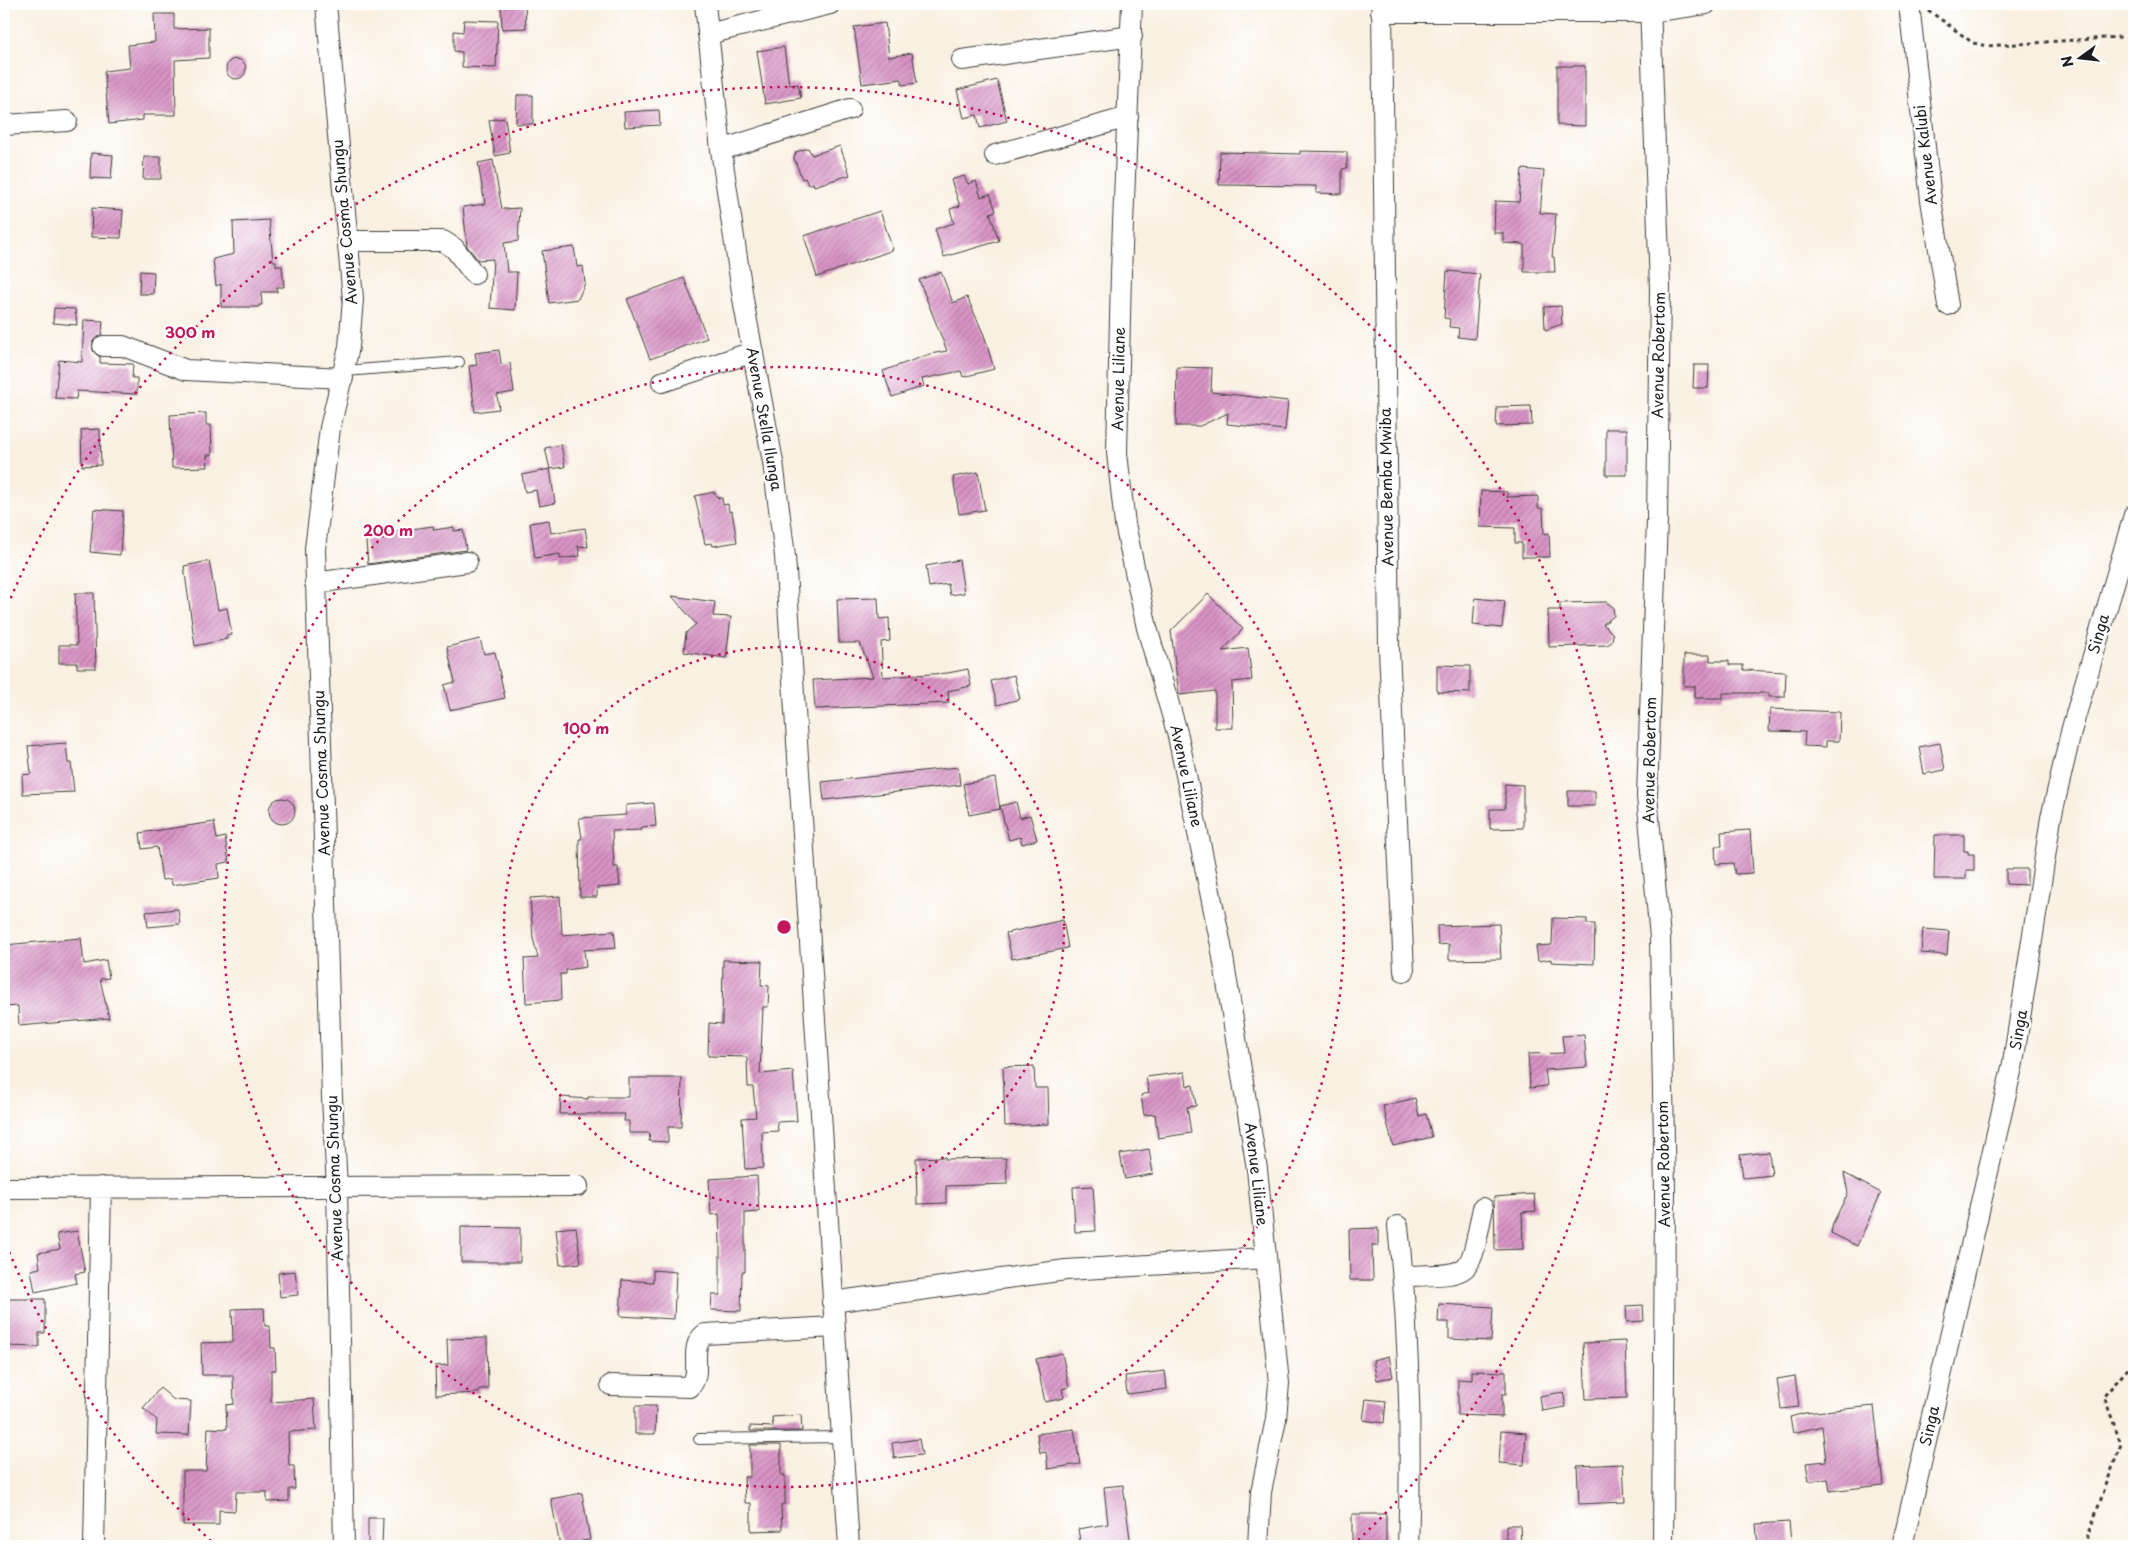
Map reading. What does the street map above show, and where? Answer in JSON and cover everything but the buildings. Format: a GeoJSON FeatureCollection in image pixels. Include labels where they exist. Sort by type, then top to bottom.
{"type":"FeatureCollection","features":[{"type":"Feature","properties":{"kind":"street","name":"Avenue Cosma Shungu"},"geometry":{"type":"LineString","coordinates":[[326,4],[353,299],[352,321],[344,374],[330,428],[315,549],[331,1088],[337,1187],[344,1546]]}},
{"type":"Feature","properties":{"kind":"street","name":"Avenue Stella Ilunga"},"geometry":{"type":"LineString","coordinates":[[705,4],[722,150],[753,352],[773,462],[785,556],[840,1437],[849,1546]]}},
{"type":"Feature","properties":{"kind":"street"},"geometry":{"type":"LineString","coordinates":[[708,34],[830,4]]}},
{"type":"Feature","properties":{"kind":"street","name":"Avenue Liliane"},"geometry":{"type":"LineString","coordinates":[[1132,4],[1121,273],[1117,453],[1125,524],[1147,628],[1178,736],[1221,945],[1257,1169],[1279,1383],[1276,1419],[1261,1492],[1258,1546]]}},
{"type":"Feature","properties":{"kind":"street"},"geometry":{"type":"LineString","coordinates":[[1381,8],[1650,8],[1706,4]]}},
{"type":"Feature","properties":{"kind":"street","name":"Avenue Kalubi"},"geometry":{"type":"LineString","coordinates":[[1918,6],[1931,200],[1948,305]]}},
{"type":"Feature","properties":{"kind":"street","name":"Avenue Bemba Mwiba"},"geometry":{"type":"LineString","coordinates":[[1381,8],[1389,650],[1404,971]]}},
{"type":"Feature","properties":{"kind":"street","name":"Avenue Robertom"},"geometry":{"type":"LineString","coordinates":[[1650,8],[1660,288],[1657,520],[1647,796],[1651,857],[1659,912],[1660,948],[1665,1191],[1663,1546]]}},
{"type":"Feature","properties":{"kind":"street"},"geometry":{"type":"LineString","coordinates":[[962,60],[1132,36]]}},
{"type":"Feature","properties":{"kind":"street"},"geometry":{"type":"LineString","coordinates":[[722,150],[850,109]]}},
{"type":"Feature","properties":{"kind":"street"},"geometry":{"type":"LineString","coordinates":[[995,154],[1128,116]]}},
{"type":"Feature","properties":{"kind":"street"},"geometry":{"type":"LineString","coordinates":[[4,125],[67,121]]}},
{"type":"Feature","properties":{"kind":"street"},"geometry":{"type":"LineString","coordinates":[[348,241],[443,241],[454,248],[474,274]]}},
{"type":"Feature","properties":{"kind":"street"},"geometry":{"type":"LineString","coordinates":[[103,346],[123,346],[186,370],[344,374]]}},
{"type":"Feature","properties":{"kind":"street"},"geometry":{"type":"LineString","coordinates":[[662,382],[753,352]]}},
{"type":"Feature","properties":{"kind":"street","name":"Singa"},"geometry":{"type":"LineString","coordinates":[[1902,1546],[2013,1063],[2051,818],[2072,728],[2134,515]]}},
{"type":"Feature","properties":{"kind":"street"},"geometry":{"type":"LineString","coordinates":[[315,583],[467,562]]}},
{"type":"Feature","properties":{"kind":"street"},"geometry":{"type":"LineString","coordinates":[[4,1188],[578,1186]]}},
{"type":"Feature","properties":{"kind":"street"},"geometry":{"type":"LineString","coordinates":[[94,1546],[101,1187]]}},
{"type":"Feature","properties":{"kind":"street"},"geometry":{"type":"LineString","coordinates":[[1403,1276],[1453,1275],[1466,1269],[1473,1259],[1483,1208]]}},
{"type":"Feature","properties":{"kind":"street"},"geometry":{"type":"LineString","coordinates":[[1398,1226],[1403,1276],[1410,1485],[1408,1546]]}},
{"type":"Feature","properties":{"kind":"street"},"geometry":{"type":"LineString","coordinates":[[832,1302],[1066,1270],[1266,1258]]}},
{"type":"Feature","properties":{"kind":"street"},"geometry":{"type":"LineString","coordinates":[[611,1385],[690,1387],[697,1377],[696,1346],[698,1339],[704,1334],[834,1327]]}},
{"type":"Feature","properties":{"kind":"lane"},"geometry":{"type":"LineString","coordinates":[[344,374],[459,362]]}},
{"type":"Feature","properties":{"kind":"lane"},"geometry":{"type":"LineString","coordinates":[[699,1439],[840,1437]]}},
{"type":"Feature","properties":{"kind":"path"},"geometry":{"type":"LineString","coordinates":[[1918,6],[1972,43],[1987,46],[2121,37]]}},
{"type":"Feature","properties":{"kind":"path"},"geometry":{"type":"LineString","coordinates":[[2084,1546],[2121,1444],[2104,1396],[2134,1362]]}}]}
